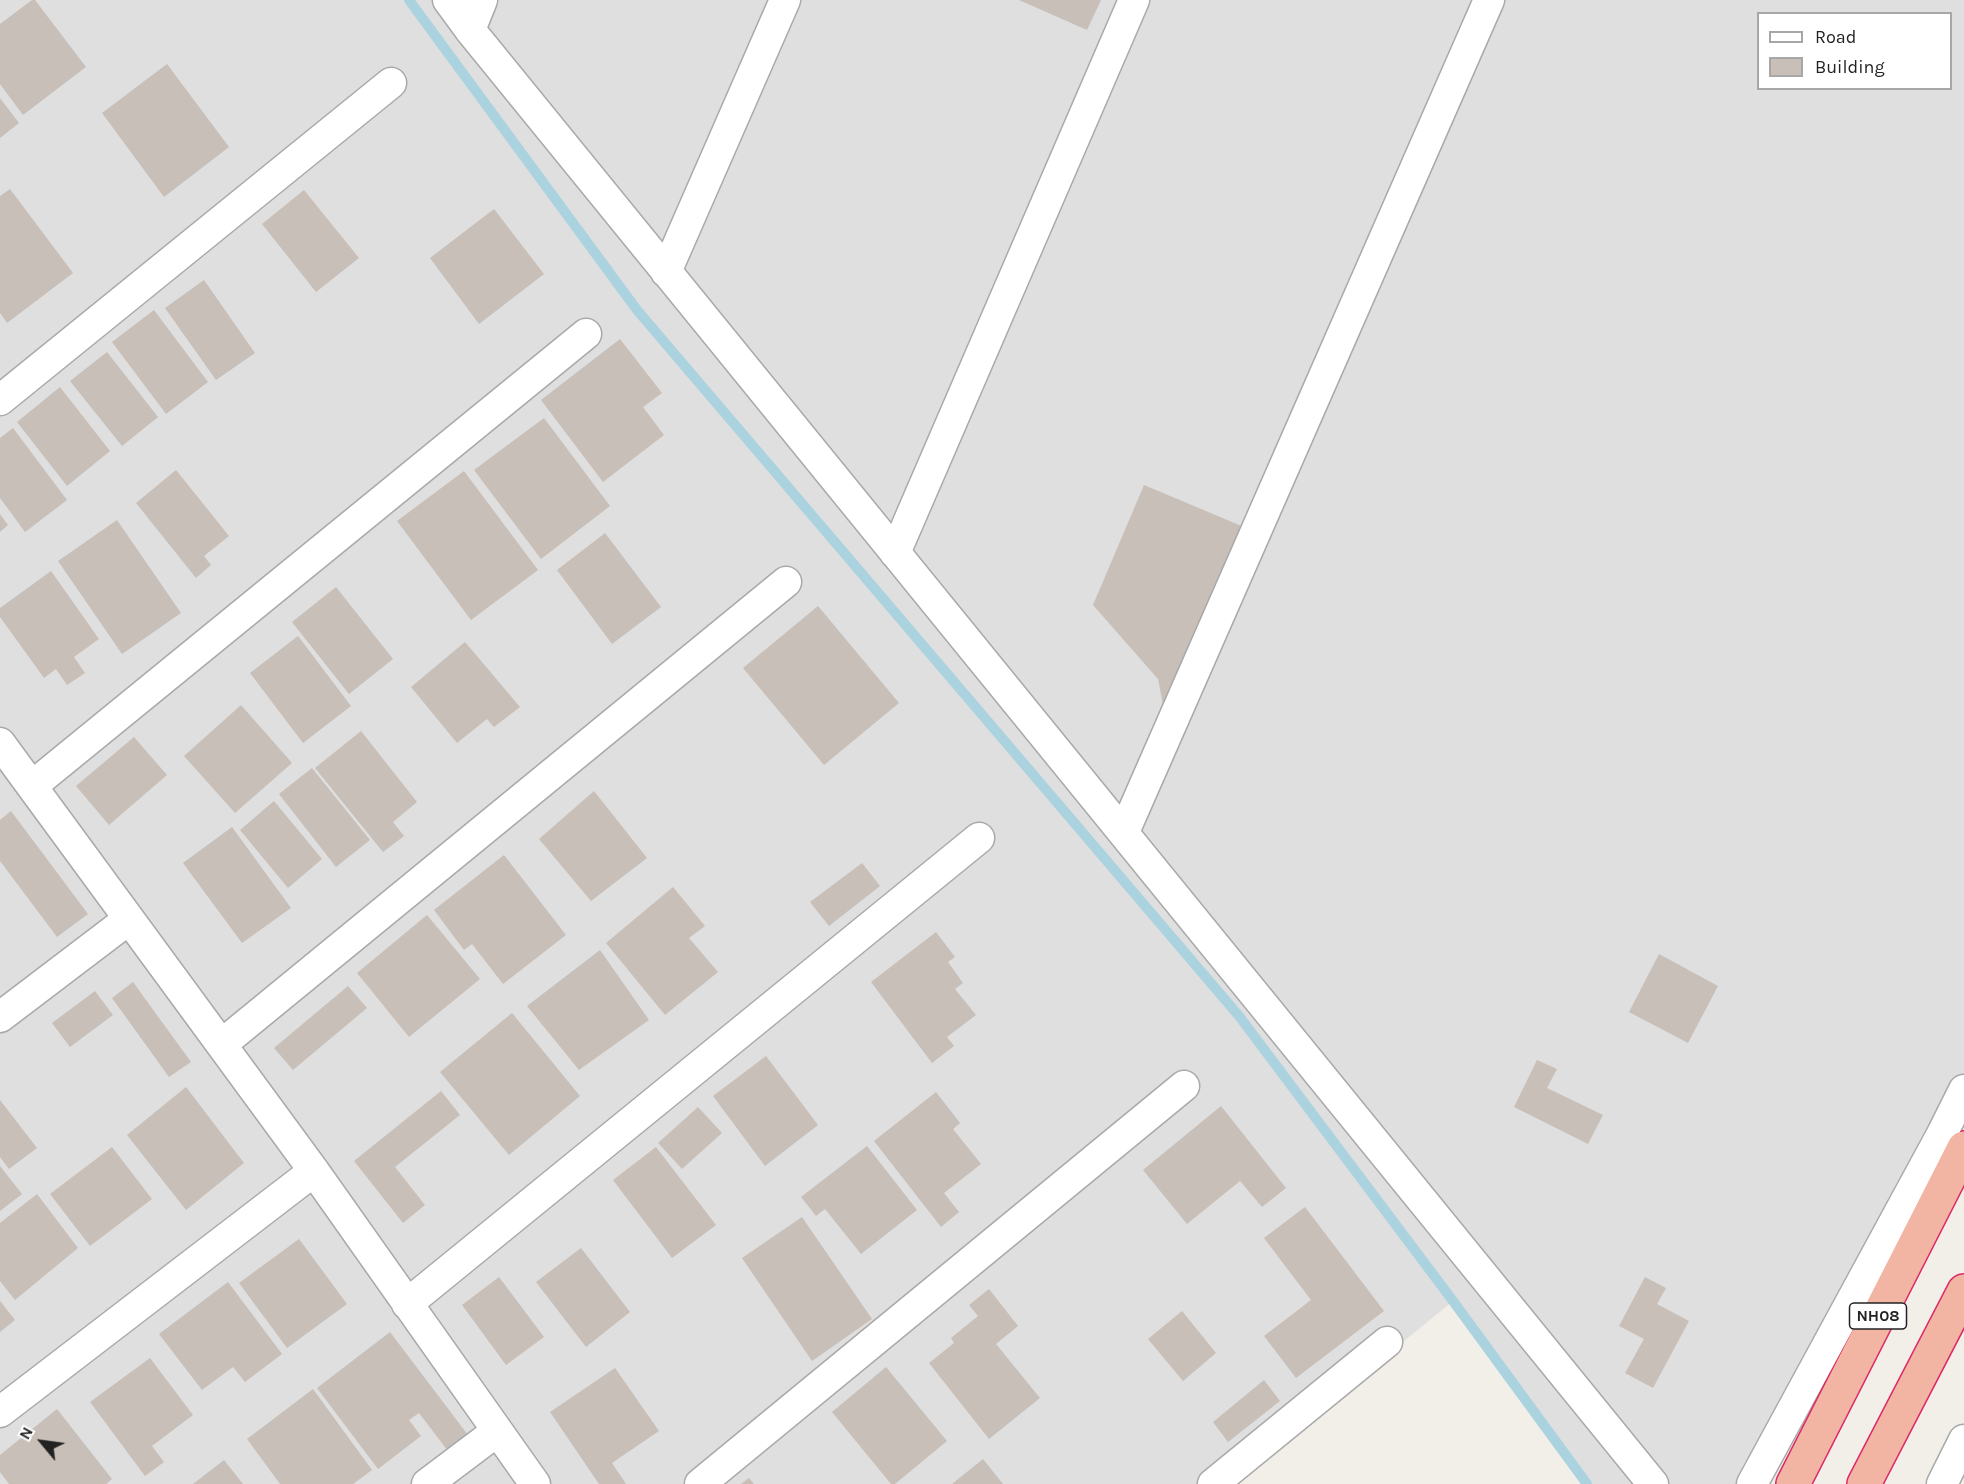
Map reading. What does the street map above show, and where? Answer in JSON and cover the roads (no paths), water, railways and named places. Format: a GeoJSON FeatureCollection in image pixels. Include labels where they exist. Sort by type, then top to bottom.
{"type":"FeatureCollection","features":[{"type":"Feature","properties":{"kind":"highway","name":"NH08"},"geometry":{"type":"LineString","coordinates":[[1793,1484],[1964,1148]]}},
{"type":"Feature","properties":{"kind":"highway"},"geometry":{"type":"LineString","coordinates":[[1864,1484],[1964,1291]]}},
{"type":"Feature","properties":{"kind":"street"},"geometry":{"type":"LineString","coordinates":[[448,0],[666,272],[1653,1484]]}},
{"type":"Feature","properties":{"kind":"street"},"geometry":{"type":"LineString","coordinates":[[470,30],[482,0]]}},
{"type":"Feature","properties":{"kind":"street"},"geometry":{"type":"LineString","coordinates":[[666,272],[785,0]]}},
{"type":"Feature","properties":{"kind":"street"},"geometry":{"type":"LineString","coordinates":[[895,553],[1134,0]]}},
{"type":"Feature","properties":{"kind":"street"},"geometry":{"type":"LineString","coordinates":[[1124,832],[1490,0]]}},
{"type":"Feature","properties":{"kind":"street"},"geometry":{"type":"LineString","coordinates":[[0,400],[391,83]]}},
{"type":"Feature","properties":{"kind":"street"},"geometry":{"type":"LineString","coordinates":[[32,786],[585,334]]}},
{"type":"Feature","properties":{"kind":"street"},"geometry":{"type":"LineString","coordinates":[[222,1044],[786,582]]}},
{"type":"Feature","properties":{"kind":"street"},"geometry":{"type":"LineString","coordinates":[[0,743],[314,1171],[496,1432],[535,1484]]}},
{"type":"Feature","properties":{"kind":"street"},"geometry":{"type":"LineString","coordinates":[[407,1304],[979,838]]}},
{"type":"Feature","properties":{"kind":"street"},"geometry":{"type":"LineString","coordinates":[[0,1017],[129,919]]}},
{"type":"Feature","properties":{"kind":"street"},"geometry":{"type":"LineString","coordinates":[[699,1484],[1184,1086]]}},
{"type":"Feature","properties":{"kind":"street"},"geometry":{"type":"LineString","coordinates":[[1752,1484],[1964,1090]]}},
{"type":"Feature","properties":{"kind":"street"},"geometry":{"type":"LineString","coordinates":[[0,1412],[314,1171]]}},
{"type":"Feature","properties":{"kind":"street"},"geometry":{"type":"LineString","coordinates":[[1213,1484],[1387,1342]]}},
{"type":"Feature","properties":{"kind":"street"},"geometry":{"type":"LineString","coordinates":[[427,1484],[496,1432]]}},
{"type":"Feature","properties":{"kind":"street"},"geometry":{"type":"LineString","coordinates":[[1942,1484],[1964,1440]]}},
{"type":"Feature","properties":{"kind":"waterway"},"geometry":{"type":"LineString","coordinates":[[409,0],[637,310],[1239,1016],[1587,1484]]}}]}
